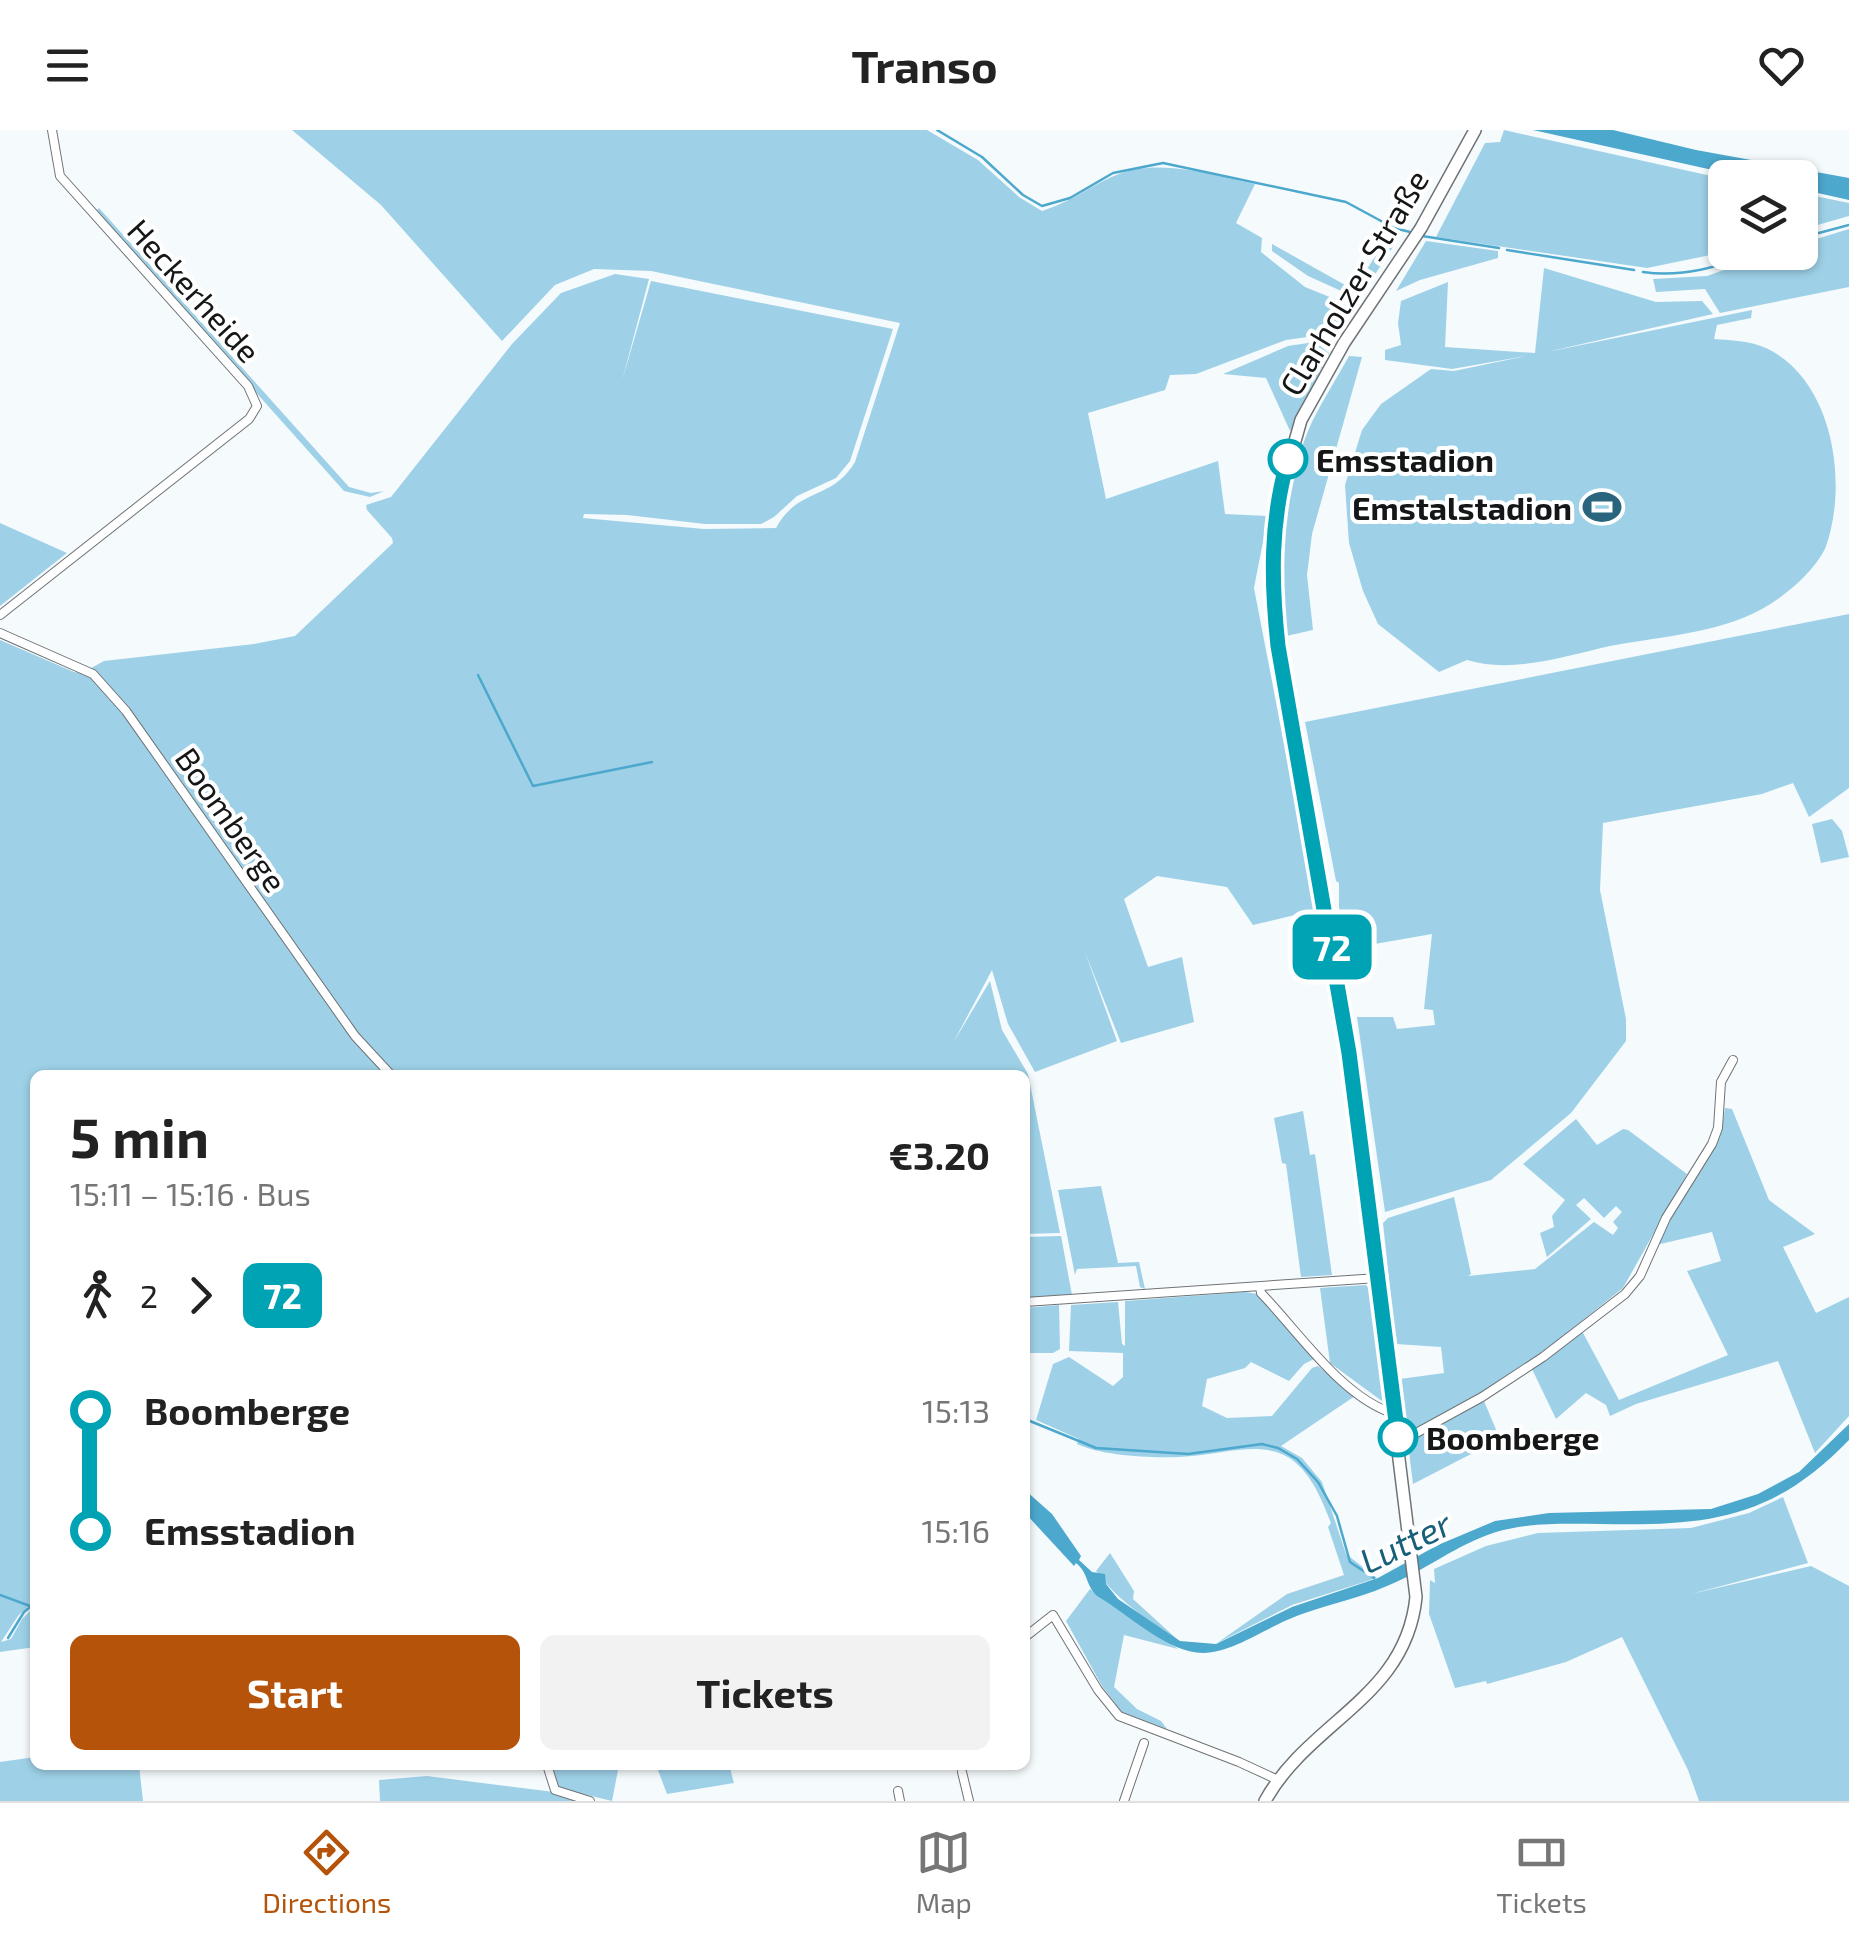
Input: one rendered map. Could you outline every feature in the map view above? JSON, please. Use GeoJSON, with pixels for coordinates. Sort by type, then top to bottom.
{"type":"FeatureCollection","features":[{"type":"Feature","properties":{"kind":"street","name":"Heckerheide"},"geometry":{"type":"LineString","coordinates":[[0,614],[249,419],[258,406],[248,386],[60,176],[52,130]]}},
{"type":"Feature","properties":{"kind":"street","name":"Clarholzer Straße"},"geometry":{"type":"LineString","coordinates":[[1265,1801],[1278,1780],[1310,1746],[1360,1702],[1393,1666],[1410,1632],[1415,1579],[1334,958],[1278,646],[1272,555],[1278,501],[1302,420],[1344,343],[1422,228],[1475,130]]}},
{"type":"Feature","properties":{"kind":"street","name":"Boomberge"},"geometry":{"type":"LineString","coordinates":[[0,633],[100,680],[126,711],[356,1036],[387,1070]]}},
{"type":"Feature","properties":{"kind":"street"},"geometry":{"type":"LineString","coordinates":[[1398,1443],[1482,1397],[1543,1357],[1625,1294],[1640,1276],[1666,1218],[1712,1144],[1718,1128],[1721,1082],[1732,1060]]}},
{"type":"Feature","properties":{"kind":"street"},"geometry":{"type":"LineString","coordinates":[[1030,1302],[1378,1278]]}},
{"type":"Feature","properties":{"kind":"street"},"geometry":{"type":"LineString","coordinates":[[1260,1287],[1318,1359],[1380,1410],[1395,1414]]}},
{"type":"Feature","properties":{"kind":"street"},"geometry":{"type":"LineString","coordinates":[[1030,1633],[1053,1614],[1098,1690],[1119,1716],[1278,1780]]}},
{"type":"Feature","properties":{"kind":"street"},"geometry":{"type":"LineString","coordinates":[[1124,1801],[1144,1743]]}},
{"type":"Feature","properties":{"kind":"street"},"geometry":{"type":"LineString","coordinates":[[549,1770],[555,1790],[590,1801]]}},
{"type":"Feature","properties":{"kind":"street"},"geometry":{"type":"LineString","coordinates":[[962,1772],[969,1801]]}},
{"type":"Feature","properties":{"kind":"shaded area"},"geometry":{"type":"Polygon","coordinates":[[[292,130],[927,130],[978,160],[1019,197],[1042,211],[1114,176],[1149,168],[1184,170],[1255,184],[1236,223],[1262,238],[1261,252],[1305,287],[1352,310],[1337,333],[1286,340],[1196,374],[1170,375],[1165,390],[1088,413],[1106,499],[1218,461],[1225,514],[1268,516],[1254,588],[1316,910],[1253,925],[1227,887],[1157,876],[1124,899],[1148,967],[1182,957],[1194,1022],[1121,1043],[1085,952],[1117,1041],[1035,1072],[1008,1024],[992,970],[953,1043],[990,981],[1002,1030],[1026,1070],[30,1070],[30,1605],[1,1642],[11,1639],[30,1611],[30,1648],[0,1652],[0,640],[82,673],[104,661],[295,636],[393,543],[366,505],[391,497],[512,344],[561,293],[615,274],[649,279],[622,381],[651,281],[893,329],[850,461],[836,478],[797,496],[774,517],[761,524],[705,524],[627,515],[584,514],[583,518],[704,529],[776,528],[794,506],[836,483],[855,462],[900,323],[651,271],[594,269],[555,285],[502,341],[381,205],[292,130]]]}},
{"type":"Feature","properties":{"kind":"shaded area"},"geometry":{"type":"Polygon","coordinates":[[[1504,130],[1708,175],[1708,255],[1647,268],[1436,237],[1485,143],[1500,142],[1504,130]]]}},
{"type":"Feature","properties":{"kind":"shaded area"},"geometry":{"type":"Polygon","coordinates":[[[1533,130],[1613,130],[1751,160],[1708,160],[1708,169],[1533,130]]]}},
{"type":"Feature","properties":{"kind":"shaded area"},"geometry":{"type":"Polygon","coordinates":[[[1818,172],[1849,178],[1849,200],[1818,193],[1818,172]]]}},
{"type":"Feature","properties":{"kind":"shaded area"},"geometry":{"type":"Polygon","coordinates":[[[1818,197],[1849,203],[1849,216],[1818,225],[1818,197]]]}},
{"type":"Feature","properties":{"kind":"shaded area"},"geometry":{"type":"Polygon","coordinates":[[[99,208],[349,487],[371,493],[384,491],[370,497],[344,491],[95,212],[99,208]]]}},
{"type":"Feature","properties":{"kind":"shaded area"},"geometry":{"type":"Polygon","coordinates":[[[1849,229],[1849,287],[1720,313],[1705,289],[1656,292],[1653,279],[1707,276],[1724,270],[1818,270],[1818,238],[1849,229]]]}},
{"type":"Feature","properties":{"kind":"shaded area"},"geometry":{"type":"Polygon","coordinates":[[[1391,231],[1400,236],[1359,299],[1308,276],[1272,251],[1272,244],[1354,290],[1391,231]]]}},
{"type":"Feature","properties":{"kind":"shaded area"},"geometry":{"type":"Polygon","coordinates":[[[1426,241],[1498,251],[1498,258],[1420,280],[1396,291],[1426,241]]]}},
{"type":"Feature","properties":{"kind":"shaded area","name":"Emstalstadion"},"geometry":{"type":"Polygon","coordinates":[[[1544,268],[1656,302],[1702,301],[1713,314],[1547,352],[1752,310],[1751,318],[1717,325],[1714,339],[1766,348],[1789,363],[1807,384],[1830,436],[1835,466],[1832,523],[1825,549],[1802,579],[1772,603],[1735,621],[1539,662],[1502,665],[1467,660],[1439,672],[1378,624],[1349,543],[1345,485],[1362,430],[1381,404],[1431,369],[1454,371],[1526,356],[1452,369],[1385,360],[1385,350],[1401,345],[1401,301],[1448,282],[1445,347],[1535,353],[1544,268]]]}},
{"type":"Feature","properties":{"kind":"shaded area"},"geometry":{"type":"Polygon","coordinates":[[[1315,342],[1329,353],[1290,431],[1266,378],[1223,374],[1288,346],[1315,342]]]}},
{"type":"Feature","properties":{"kind":"shaded area"},"geometry":{"type":"Polygon","coordinates":[[[1349,356],[1362,357],[1312,534],[1307,575],[1313,630],[1286,636],[1284,556],[1294,474],[1311,424],[1349,356]]]}},
{"type":"Feature","properties":{"kind":"shaded area"},"geometry":{"type":"Polygon","coordinates":[[[0,523],[67,553],[0,606],[0,523]]]}},
{"type":"Feature","properties":{"kind":"shaded area"},"geometry":{"type":"Polygon","coordinates":[[[1849,614],[1849,788],[1809,817],[1793,783],[1762,794],[1603,823],[1600,890],[1626,1019],[1626,1041],[1571,1113],[1491,1180],[1385,1212],[1357,1017],[1393,1017],[1397,1029],[1435,1025],[1433,1010],[1424,1009],[1432,934],[1346,949],[1339,883],[1305,722],[1849,614]]]}},
{"type":"Feature","properties":{"kind":"shaded area"},"geometry":{"type":"Polygon","coordinates":[[[1832,819],[1842,831],[1849,857],[1821,863],[1812,824],[1832,819]]]}},
{"type":"Feature","properties":{"kind":"shaded area"},"geometry":{"type":"Polygon","coordinates":[[[1030,1084],[1060,1233],[1030,1234],[1030,1084]]]}},
{"type":"Feature","properties":{"kind":"shaded area"},"geometry":{"type":"Polygon","coordinates":[[[1725,1108],[1732,1109],[1769,1200],[1815,1234],[1783,1247],[1816,1313],[1849,1297],[1849,1416],[1815,1453],[1778,1361],[1636,1404],[1610,1416],[1606,1405],[1586,1393],[1556,1419],[1532,1369],[1582,1331],[1619,1400],[1728,1355],[1687,1271],[1721,1261],[1712,1232],[1656,1245],[1722,1128],[1725,1108]]]}},
{"type":"Feature","properties":{"kind":"shaded area"},"geometry":{"type":"Polygon","coordinates":[[[1303,1111],[1310,1155],[1315,1154],[1332,1275],[1301,1277],[1286,1164],[1282,1163],[1274,1118],[1303,1111]]]}},
{"type":"Feature","properties":{"kind":"shaded area"},"geometry":{"type":"Polygon","coordinates":[[[1576,1119],[1597,1145],[1623,1129],[1628,1130],[1687,1174],[1623,1288],[1529,1363],[1481,1394],[1500,1439],[1413,1484],[1400,1379],[1444,1373],[1441,1347],[1396,1344],[1383,1223],[1454,1197],[1471,1274],[1468,1276],[1535,1269],[1594,1222],[1613,1235],[1618,1228],[1613,1222],[1622,1212],[1616,1206],[1604,1218],[1584,1198],[1576,1205],[1591,1219],[1547,1257],[1540,1233],[1554,1227],[1552,1216],[1565,1200],[1523,1164],[1576,1119]]]}},
{"type":"Feature","properties":{"kind":"shaded area"},"geometry":{"type":"Polygon","coordinates":[[[1101,1186],[1118,1263],[1139,1262],[1145,1289],[1140,1287],[1136,1266],[1077,1269],[1075,1275],[1058,1190],[1101,1186]]]}},
{"type":"Feature","properties":{"kind":"shaded area"},"geometry":{"type":"Polygon","coordinates":[[[1061,1236],[1072,1295],[1030,1298],[1030,1237],[1061,1236]]]}},
{"type":"Feature","properties":{"kind":"shaded area"},"geometry":{"type":"Polygon","coordinates":[[[1366,1285],[1371,1292],[1386,1404],[1330,1363],[1320,1288],[1366,1285]]]}},
{"type":"Feature","properties":{"kind":"shaded area"},"geometry":{"type":"Polygon","coordinates":[[[1258,1294],[1314,1359],[1289,1381],[1251,1362],[1245,1368],[1207,1379],[1202,1406],[1227,1418],[1272,1416],[1312,1368],[1318,1366],[1355,1396],[1281,1446],[1302,1458],[1322,1482],[1346,1554],[1377,1578],[1292,1605],[1217,1643],[1287,1594],[1344,1575],[1328,1527],[1331,1523],[1308,1476],[1285,1455],[1259,1449],[1165,1457],[1102,1452],[1077,1444],[1079,1439],[1036,1420],[1053,1364],[1069,1357],[1113,1386],[1123,1377],[1123,1353],[1069,1351],[1071,1305],[1118,1302],[1125,1346],[1125,1301],[1258,1294]]]}},
{"type":"Feature","properties":{"kind":"shaded area"},"geometry":{"type":"Polygon","coordinates":[[[1059,1305],[1060,1349],[1053,1353],[1030,1353],[1030,1308],[1059,1305]]]}},
{"type":"Feature","properties":{"kind":"shaded area"},"geometry":{"type":"Polygon","coordinates":[[[1849,1424],[1849,1440],[1821,1467],[1793,1487],[1735,1513],[1673,1523],[1548,1524],[1496,1532],[1387,1586],[1299,1615],[1235,1645],[1203,1653],[1176,1647],[1097,1596],[1080,1567],[1076,1563],[1074,1566],[1030,1518],[1030,1494],[1052,1514],[1081,1556],[1079,1560],[1092,1572],[1105,1574],[1106,1584],[1118,1599],[1180,1641],[1216,1644],[1292,1607],[1378,1578],[1438,1545],[1495,1521],[1549,1513],[1711,1509],[1758,1494],[1799,1472],[1849,1424]]]}},
{"type":"Feature","properties":{"kind":"shaded area"},"geometry":{"type":"Polygon","coordinates":[[[1783,1497],[1808,1563],[1691,1594],[1811,1566],[1849,1586],[1849,1801],[1699,1801],[1688,1770],[1622,1637],[1566,1662],[1487,1684],[1486,1681],[1455,1688],[1429,1614],[1434,1569],[1486,1546],[1538,1533],[1691,1528],[1749,1513],[1783,1497]]]}},
{"type":"Feature","properties":{"kind":"shaded area"},"geometry":{"type":"Polygon","coordinates":[[[1110,1553],[1134,1591],[1133,1599],[1178,1640],[1124,1601],[1096,1571],[1110,1553]]]}},
{"type":"Feature","properties":{"kind":"shaded area"},"geometry":{"type":"Polygon","coordinates":[[[1090,1589],[1178,1649],[1124,1635],[1114,1687],[1167,1729],[1122,1712],[1102,1686],[1066,1621],[1090,1589]]]}},
{"type":"Feature","properties":{"kind":"shaded area"},"geometry":{"type":"Polygon","coordinates":[[[30,1758],[30,1770],[140,1770],[143,1801],[0,1801],[0,1762],[30,1758]]]}},
{"type":"Feature","properties":{"kind":"shaded area"},"geometry":{"type":"Polygon","coordinates":[[[554,1770],[618,1770],[612,1801],[559,1788],[554,1770]]]}},
{"type":"Feature","properties":{"kind":"shaded area"},"geometry":{"type":"Polygon","coordinates":[[[658,1770],[730,1770],[734,1783],[667,1794],[658,1770]]]}},
{"type":"Feature","properties":{"kind":"shaded area"},"geometry":{"type":"Polygon","coordinates":[[[427,1776],[554,1792],[581,1801],[380,1801],[379,1780],[427,1776]]]}},
{"type":"Feature","properties":{"kind":"waterway"},"geometry":{"type":"LineString","coordinates":[[937,130],[982,157],[1023,195],[1042,206],[1070,198],[1113,173],[1163,163],[1346,202],[1394,228],[1410,232]]}},
{"type":"Feature","properties":{"kind":"waterway"},"geometry":{"type":"LineString","coordinates":[[1818,233],[1849,225]]}},
{"type":"Feature","properties":{"kind":"waterway"},"geometry":{"type":"LineString","coordinates":[[1422,236],[1499,248]]}},
{"type":"Feature","properties":{"kind":"waterway"},"geometry":{"type":"LineString","coordinates":[[1507,250],[1634,270]]}},
{"type":"Feature","properties":{"kind":"waterway"},"geometry":{"type":"LineString","coordinates":[[1643,272],[1708,268]]}},
{"type":"Feature","properties":{"kind":"waterway"},"geometry":{"type":"LineString","coordinates":[[478,675],[533,786],[652,762]]}},
{"type":"Feature","properties":{"kind":"waterway","name":"Lutter"},"geometry":{"type":"LineString","coordinates":[[1030,1421],[1096,1448],[1188,1454],[1262,1444],[1278,1448],[1297,1459],[1318,1482],[1337,1516],[1350,1562],[1374,1578]]}},
{"type":"Feature","properties":{"kind":"waterway"},"geometry":{"type":"LineString","coordinates":[[0,1595],[30,1606]]}},
{"type":"Feature","properties":{"kind":"waterway"},"geometry":{"type":"LineString","coordinates":[[8,1638],[30,1607]]}},
{"type":"Feature","properties":{"kind":"bus line","name":"72"},"geometry":{"type":"LineString","coordinates":[[1288,459],[1272,555],[1278,646],[1349,1053],[1398,1437]]}},
{"type":"Feature","properties":{"kind":"place","name":"Emsstadion"},"geometry":{"type":"Point","coordinates":[1288,459]}},
{"type":"Feature","properties":{"kind":"place","name":"Emstalstadion"},"geometry":{"type":"Point","coordinates":[1602,507]}},
{"type":"Feature","properties":{"kind":"place","name":"Boomberge"},"geometry":{"type":"Point","coordinates":[1398,1437]}}]}
